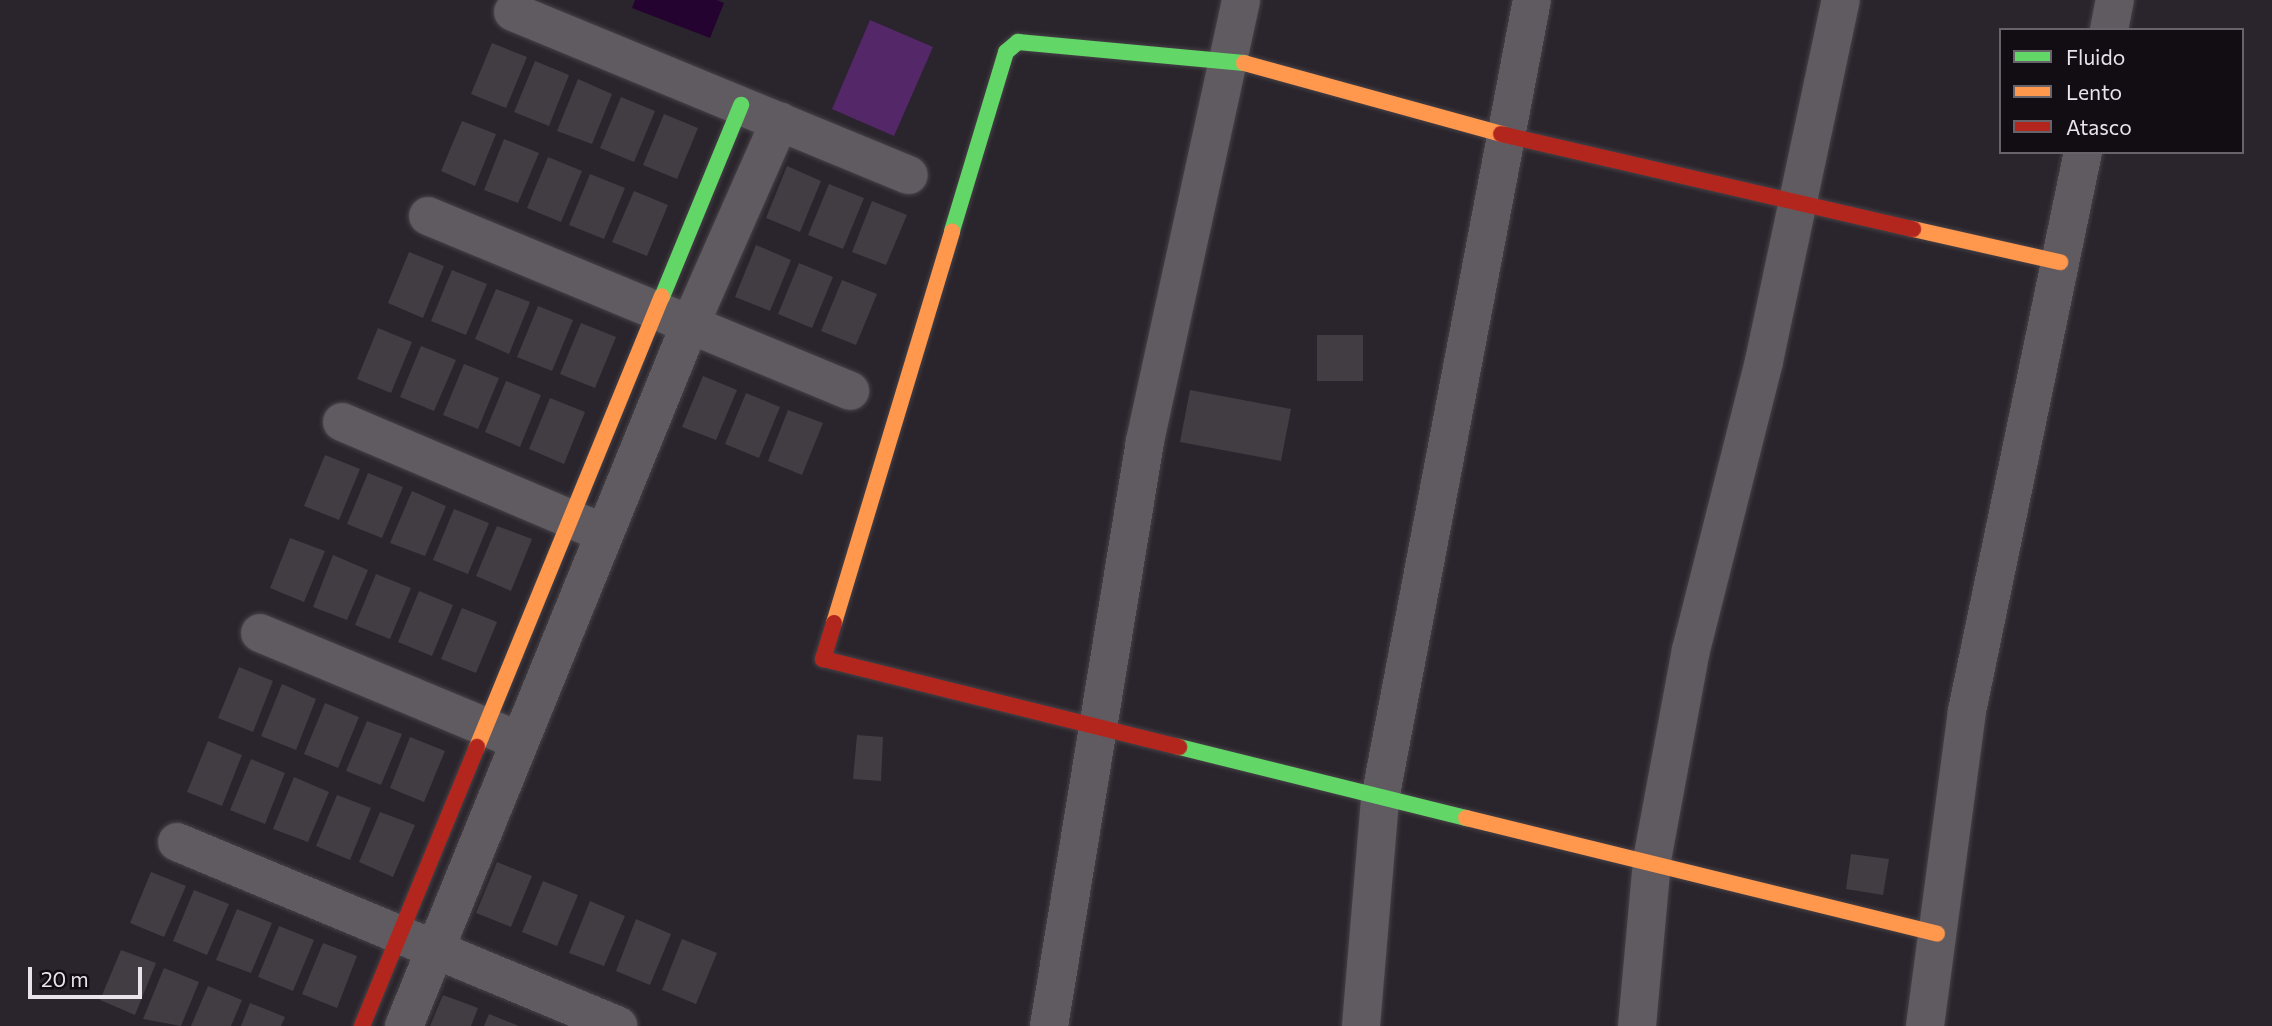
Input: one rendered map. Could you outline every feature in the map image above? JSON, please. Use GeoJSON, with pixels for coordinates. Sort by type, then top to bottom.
{"type":"FeatureCollection","features":[{"type":"Feature","properties":{"kind":"street"},"geometry":{"type":"LineString","coordinates":[[1049,1026],[1095,726],[1145,441],[1241,0]]}},
{"type":"Feature","properties":{"kind":"street"},"geometry":{"type":"LineString","coordinates":[[1361,1026],[1380,799],[1532,0]]}},
{"type":"Feature","properties":{"kind":"street"},"geometry":{"type":"LineString","coordinates":[[1637,1026],[1653,860],[1691,650],[1800,204],[1841,0]]}},
{"type":"Feature","properties":{"kind":"street"},"geometry":{"type":"LineString","coordinates":[[2109,28],[2115,0]]}},
{"type":"Feature","properties":{"kind":"street"},"geometry":{"type":"LineString","coordinates":[[513,12],[909,175]]}},
{"type":"Feature","properties":{"kind":"street"},"geometry":{"type":"LineString","coordinates":[[1937,934],[1653,860],[1380,799],[823,659],[1006,52],[1031,41],[1228,59],[1507,136],[2060,262]]}},
{"type":"Feature","properties":{"kind":"street"},"geometry":{"type":"LineString","coordinates":[[404,1026],[604,533],[741,105]]}},
{"type":"Feature","properties":{"kind":"street"},"geometry":{"type":"LineString","coordinates":[[362,1026],[482,726],[569,519],[672,320],[780,121]]}},
{"type":"Feature","properties":{"kind":"street"},"geometry":{"type":"LineString","coordinates":[[1925,1026],[1967,711],[2083,154]]}},
{"type":"Feature","properties":{"kind":"street"},"geometry":{"type":"LineString","coordinates":[[428,216],[672,320],[850,391]]}},
{"type":"Feature","properties":{"kind":"street"},"geometry":{"type":"LineString","coordinates":[[342,422],[604,533]]}},
{"type":"Feature","properties":{"kind":"street"},"geometry":{"type":"LineString","coordinates":[[260,633],[520,741]]}},
{"type":"Feature","properties":{"kind":"street"},"geometry":{"type":"LineString","coordinates":[[177,842],[618,1026]]}},
{"type":"Feature","properties":{"kind":"shaded area"},"geometry":{"type":"Polygon","coordinates":[[[635,0],[717,0],[724,3],[710,38],[632,8],[635,0]]]}},
{"type":"Feature","properties":{"kind":"shaded area"},"geometry":{"type":"Polygon","coordinates":[[[870,20],[933,47],[894,136],[832,109],[870,20]]]}},
{"type":"Feature","properties":{"kind":"building"},"geometry":{"type":"Polygon","coordinates":[[[492,43],[527,57],[506,108],[471,94],[492,43]]]}},
{"type":"Feature","properties":{"kind":"building"},"geometry":{"type":"Polygon","coordinates":[[[535,61],[569,75],[549,126],[514,112],[535,61]]]}},
{"type":"Feature","properties":{"kind":"building"},"geometry":{"type":"Polygon","coordinates":[[[578,79],[612,94],[592,144],[557,131],[578,79]]]}},
{"type":"Feature","properties":{"kind":"building"},"geometry":{"type":"Polygon","coordinates":[[[621,97],[655,111],[634,162],[600,148],[621,97]]]}},
{"type":"Feature","properties":{"kind":"building"},"geometry":{"type":"Polygon","coordinates":[[[664,114],[698,128],[677,179],[643,165],[664,114]]]}},
{"type":"Feature","properties":{"kind":"building"},"geometry":{"type":"Polygon","coordinates":[[[462,121],[496,134],[475,186],[441,171],[462,121]]]}},
{"type":"Feature","properties":{"kind":"building"},"geometry":{"type":"Polygon","coordinates":[[[504,139],[539,153],[518,203],[484,190],[504,139]]]}},
{"type":"Feature","properties":{"kind":"building"},"geometry":{"type":"Polygon","coordinates":[[[548,157],[582,171],[561,222],[527,208],[548,157]]]}},
{"type":"Feature","properties":{"kind":"building"},"geometry":{"type":"Polygon","coordinates":[[[787,166],[821,181],[800,232],[766,218],[787,166]]]}},
{"type":"Feature","properties":{"kind":"building"},"geometry":{"type":"Polygon","coordinates":[[[590,174],[625,188],[604,239],[569,225],[590,174]]]}},
{"type":"Feature","properties":{"kind":"building"},"geometry":{"type":"Polygon","coordinates":[[[829,184],[864,198],[843,249],[808,235],[829,184]]]}},
{"type":"Feature","properties":{"kind":"building"},"geometry":{"type":"Polygon","coordinates":[[[634,191],[668,205],[647,256],[612,242],[634,191]]]}},
{"type":"Feature","properties":{"kind":"building"},"geometry":{"type":"Polygon","coordinates":[[[872,201],[907,215],[886,265],[852,252],[872,201]]]}},
{"type":"Feature","properties":{"kind":"building"},"geometry":{"type":"Polygon","coordinates":[[[756,245],[791,260],[770,311],[735,297],[756,245]]]}},
{"type":"Feature","properties":{"kind":"building"},"geometry":{"type":"Polygon","coordinates":[[[409,252],[444,266],[423,318],[388,303],[409,252]]]}},
{"type":"Feature","properties":{"kind":"building"},"geometry":{"type":"Polygon","coordinates":[[[799,263],[833,277],[812,328],[778,314],[799,263]]]}},
{"type":"Feature","properties":{"kind":"building"},"geometry":{"type":"Polygon","coordinates":[[[452,270],[487,284],[466,335],[431,321],[452,270]]]}},
{"type":"Feature","properties":{"kind":"building"},"geometry":{"type":"Polygon","coordinates":[[[842,280],[877,294],[856,345],[821,331],[842,280]]]}},
{"type":"Feature","properties":{"kind":"building"},"geometry":{"type":"Polygon","coordinates":[[[496,289],[530,302],[509,354],[475,339],[496,289]]]}},
{"type":"Feature","properties":{"kind":"building"},"geometry":{"type":"Polygon","coordinates":[[[538,306],[573,320],[552,371],[517,357],[538,306]]]}},
{"type":"Feature","properties":{"kind":"building"},"geometry":{"type":"Polygon","coordinates":[[[581,323],[616,337],[595,388],[560,374],[581,323]]]}},
{"type":"Feature","properties":{"kind":"building"},"geometry":{"type":"Polygon","coordinates":[[[378,328],[412,342],[391,393],[357,379],[378,328]]]}},
{"type":"Feature","properties":{"kind":"building"},"geometry":{"type":"Polygon","coordinates":[[[1317,335],[1363,335],[1363,381],[1317,381],[1317,335]]]}},
{"type":"Feature","properties":{"kind":"building"},"geometry":{"type":"Polygon","coordinates":[[[421,346],[456,360],[434,411],[400,397],[421,346]]]}},
{"type":"Feature","properties":{"kind":"building"},"geometry":{"type":"Polygon","coordinates":[[[464,364],[499,378],[478,429],[443,415],[464,364]]]}},
{"type":"Feature","properties":{"kind":"building"},"geometry":{"type":"Polygon","coordinates":[[[703,376],[737,390],[716,440],[682,427],[703,376]]]}},
{"type":"Feature","properties":{"kind":"building"},"geometry":{"type":"Polygon","coordinates":[[[506,381],[541,395],[520,447],[485,432],[506,381]]]}},
{"type":"Feature","properties":{"kind":"building"},"geometry":{"type":"Polygon","coordinates":[[[1190,390],[1291,409],[1281,461],[1180,442],[1190,390]]]}},
{"type":"Feature","properties":{"kind":"building"},"geometry":{"type":"Polygon","coordinates":[[[746,393],[780,407],[759,458],[725,444],[746,393]]]}},
{"type":"Feature","properties":{"kind":"building"},"geometry":{"type":"Polygon","coordinates":[[[550,398],[585,412],[564,464],[529,449],[550,398]]]}},
{"type":"Feature","properties":{"kind":"building"},"geometry":{"type":"Polygon","coordinates":[[[788,410],[823,423],[802,475],[768,461],[788,410]]]}},
{"type":"Feature","properties":{"kind":"building"},"geometry":{"type":"Polygon","coordinates":[[[325,455],[360,469],[339,520],[304,506],[325,455]]]}},
{"type":"Feature","properties":{"kind":"building"},"geometry":{"type":"Polygon","coordinates":[[[368,473],[403,487],[382,538],[347,524],[368,473]]]}},
{"type":"Feature","properties":{"kind":"building"},"geometry":{"type":"Polygon","coordinates":[[[412,491],[446,506],[425,556],[390,543],[412,491]]]}},
{"type":"Feature","properties":{"kind":"building"},"geometry":{"type":"Polygon","coordinates":[[[454,509],[489,523],[468,574],[433,560],[454,509]]]}},
{"type":"Feature","properties":{"kind":"building"},"geometry":{"type":"Polygon","coordinates":[[[497,526],[532,539],[511,591],[476,576],[497,526]]]}},
{"type":"Feature","properties":{"kind":"building"},"geometry":{"type":"Polygon","coordinates":[[[290,538],[325,551],[304,602],[270,588],[290,538]]]}},
{"type":"Feature","properties":{"kind":"building"},"geometry":{"type":"Polygon","coordinates":[[[333,555],[368,570],[347,620],[313,607],[333,555]]]}},
{"type":"Feature","properties":{"kind":"building"},"geometry":{"type":"Polygon","coordinates":[[[376,574],[411,588],[390,639],[355,625],[376,574]]]}},
{"type":"Feature","properties":{"kind":"building"},"geometry":{"type":"Polygon","coordinates":[[[419,591],[453,605],[432,656],[398,642],[419,591]]]}},
{"type":"Feature","properties":{"kind":"building"},"geometry":{"type":"Polygon","coordinates":[[[462,608],[497,622],[476,673],[441,659],[462,608]]]}},
{"type":"Feature","properties":{"kind":"building"},"geometry":{"type":"Polygon","coordinates":[[[239,667],[273,681],[253,732],[218,718],[239,667]]]}},
{"type":"Feature","properties":{"kind":"building"},"geometry":{"type":"Polygon","coordinates":[[[282,684],[316,699],[296,750],[261,736],[282,684]]]}},
{"type":"Feature","properties":{"kind":"building"},"geometry":{"type":"Polygon","coordinates":[[[325,703],[359,717],[338,768],[304,754],[325,703]]]}},
{"type":"Feature","properties":{"kind":"building"},"geometry":{"type":"Polygon","coordinates":[[[367,721],[402,734],[381,785],[346,771],[367,721]]]}},
{"type":"Feature","properties":{"kind":"building"},"geometry":{"type":"Polygon","coordinates":[[[857,735],[883,737],[881,781],[853,779],[857,735]]]}},
{"type":"Feature","properties":{"kind":"building"},"geometry":{"type":"Polygon","coordinates":[[[410,737],[445,751],[424,802],[390,788],[410,737]]]}},
{"type":"Feature","properties":{"kind":"building"},"geometry":{"type":"Polygon","coordinates":[[[208,741],[242,755],[222,806],[187,792],[208,741]]]}},
{"type":"Feature","properties":{"kind":"building"},"geometry":{"type":"Polygon","coordinates":[[[251,759],[285,773],[265,824],[230,810],[251,759]]]}},
{"type":"Feature","properties":{"kind":"building"},"geometry":{"type":"Polygon","coordinates":[[[294,777],[329,792],[308,842],[273,829],[294,777]]]}},
{"type":"Feature","properties":{"kind":"building"},"geometry":{"type":"Polygon","coordinates":[[[337,795],[371,808],[350,860],[316,846],[337,795]]]}},
{"type":"Feature","properties":{"kind":"building"},"geometry":{"type":"Polygon","coordinates":[[[380,812],[415,825],[393,877],[359,862],[380,812]]]}},
{"type":"Feature","properties":{"kind":"building"},"geometry":{"type":"Polygon","coordinates":[[[1851,854],[1889,859],[1883,895],[1846,889],[1851,854]]]}},
{"type":"Feature","properties":{"kind":"building"},"geometry":{"type":"Polygon","coordinates":[[[497,862],[532,876],[511,927],[476,913],[497,862]]]}},
{"type":"Feature","properties":{"kind":"building"},"geometry":{"type":"Polygon","coordinates":[[[151,872],[186,886],[164,937],[130,923],[151,872]]]}},
{"type":"Feature","properties":{"kind":"building"},"geometry":{"type":"Polygon","coordinates":[[[543,881],[578,895],[557,946],[522,932],[543,881]]]}},
{"type":"Feature","properties":{"kind":"building"},"geometry":{"type":"Polygon","coordinates":[[[194,890],[229,904],[207,955],[173,941],[194,890]]]}},
{"type":"Feature","properties":{"kind":"building"},"geometry":{"type":"Polygon","coordinates":[[[590,901],[625,916],[604,966],[569,953],[590,901]]]}},
{"type":"Feature","properties":{"kind":"building"},"geometry":{"type":"Polygon","coordinates":[[[237,909],[272,923],[251,973],[216,960],[237,909]]]}},
{"type":"Feature","properties":{"kind":"building"},"geometry":{"type":"Polygon","coordinates":[[[636,919],[671,934],[650,985],[616,971],[636,919]]]}},
{"type":"Feature","properties":{"kind":"building"},"geometry":{"type":"Polygon","coordinates":[[[279,926],[314,940],[293,991],[258,977],[279,926]]]}},
{"type":"Feature","properties":{"kind":"building"},"geometry":{"type":"Polygon","coordinates":[[[682,939],[717,953],[696,1004],[662,990],[682,939]]]}},
{"type":"Feature","properties":{"kind":"building"},"geometry":{"type":"Polygon","coordinates":[[[323,943],[357,956],[337,1008],[302,994],[323,943]]]}},
{"type":"Feature","properties":{"kind":"building"},"geometry":{"type":"Polygon","coordinates":[[[121,950],[156,963],[135,1015],[100,1000],[121,950]]]}},
{"type":"Feature","properties":{"kind":"building"},"geometry":{"type":"Polygon","coordinates":[[[164,968],[199,982],[181,1026],[143,1019],[164,968]]]}},
{"type":"Feature","properties":{"kind":"building"},"geometry":{"type":"Polygon","coordinates":[[[208,986],[242,1000],[231,1026],[191,1026],[208,986]]]}},
{"type":"Feature","properties":{"kind":"building"},"geometry":{"type":"Polygon","coordinates":[[[443,995],[478,1008],[471,1026],[430,1026],[443,995]]]}},
{"type":"Feature","properties":{"kind":"building"},"geometry":{"type":"Polygon","coordinates":[[[250,1003],[285,1017],[281,1026],[241,1026],[250,1003]]]}},
{"type":"Feature","properties":{"kind":"building"},"geometry":{"type":"Polygon","coordinates":[[[489,1014],[519,1026],[484,1026],[489,1014]]]}},
{"type":"Feature","properties":{"kind":"traffic: fast"},"geometry":{"type":"LineString","coordinates":[[952,231],[1006,52],[1018,42],[1244,63]]}},
{"type":"Feature","properties":{"kind":"traffic: fast"},"geometry":{"type":"LineString","coordinates":[[662,297],[741,105]]}},
{"type":"Feature","properties":{"kind":"traffic: fast"},"geometry":{"type":"LineString","coordinates":[[1179,747],[1466,818]]}},
{"type":"Feature","properties":{"kind":"traffic: slow"},"geometry":{"type":"LineString","coordinates":[[1244,63],[1501,134]]}},
{"type":"Feature","properties":{"kind":"traffic: slow"},"geometry":{"type":"LineString","coordinates":[[1913,229],[2060,262]]}},
{"type":"Feature","properties":{"kind":"traffic: slow"},"geometry":{"type":"LineString","coordinates":[[834,623],[952,231]]}},
{"type":"Feature","properties":{"kind":"traffic: slow"},"geometry":{"type":"LineString","coordinates":[[477,747],[662,297]]}},
{"type":"Feature","properties":{"kind":"traffic: slow"},"geometry":{"type":"LineString","coordinates":[[1466,818],[1937,934]]}},
{"type":"Feature","properties":{"kind":"traffic: jam"},"geometry":{"type":"LineString","coordinates":[[1501,134],[1913,229]]}},
{"type":"Feature","properties":{"kind":"traffic: jam"},"geometry":{"type":"LineString","coordinates":[[834,623],[823,659],[1179,747]]}},
{"type":"Feature","properties":{"kind":"traffic: jam"},"geometry":{"type":"LineString","coordinates":[[362,1026],[477,747]]}}]}
